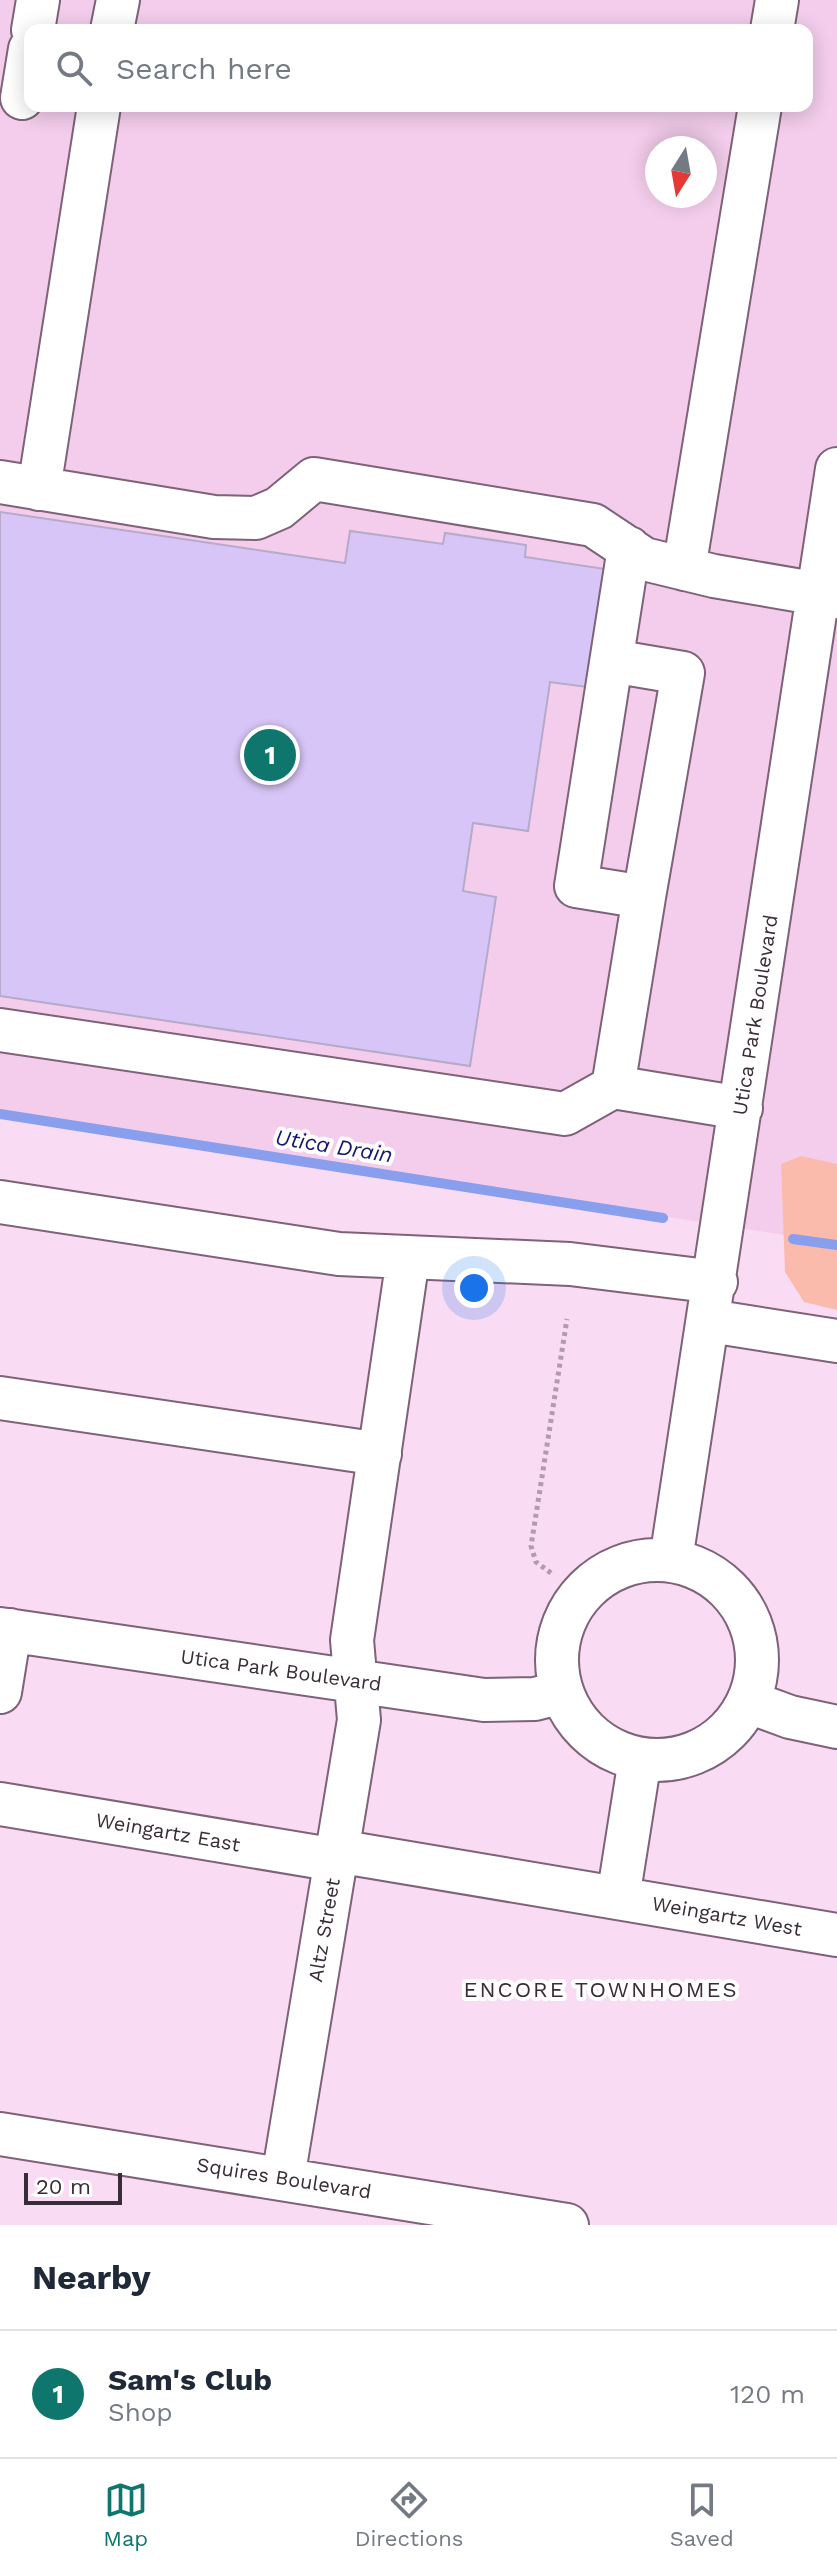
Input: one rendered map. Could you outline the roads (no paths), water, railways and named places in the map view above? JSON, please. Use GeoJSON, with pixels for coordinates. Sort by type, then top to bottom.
{"type":"FeatureCollection","features":[{"type":"Feature","properties":{"kind":"street"},"geometry":{"type":"LineString","coordinates":[[34,24],[38,0]]}},
{"type":"Feature","properties":{"kind":"street"},"geometry":{"type":"LineString","coordinates":[[113,24],[118,0]]}},
{"type":"Feature","properties":{"kind":"street"},"geometry":{"type":"LineString","coordinates":[[773,24],[777,0]]}},
{"type":"Feature","properties":{"kind":"street"},"geometry":{"type":"LineString","coordinates":[[17,97],[24,71]]}},
{"type":"Feature","properties":{"kind":"street"},"geometry":{"type":"LineString","coordinates":[[90,112],[19,486],[214,517],[256,518],[279,508],[314,479],[593,525],[644,559],[828,595]]}},
{"type":"Feature","properties":{"kind":"street"},"geometry":{"type":"LineString","coordinates":[[684,569],[759,112]]}},
{"type":"Feature","properties":{"kind":"street","name":"Utica Park Boulevard"},"geometry":{"type":"LineString","coordinates":[[671,1560],[741,1108],[828,595],[837,469]]}},
{"type":"Feature","properties":{"kind":"street"},"geometry":{"type":"LineString","coordinates":[[629,548],[576,886],[644,897]]}},
{"type":"Feature","properties":{"kind":"street"},"geometry":{"type":"LineString","coordinates":[[612,661],[683,673],[613,1087]]}},
{"type":"Feature","properties":{"kind":"street"},"geometry":{"type":"LineString","coordinates":[[0,1030],[565,1114],[613,1087],[741,1108]]}},
{"type":"Feature","properties":{"kind":"street"},"geometry":{"type":"LineString","coordinates":[[0,1202],[339,1254],[570,1264],[713,1302],[837,1341]]}},
{"type":"Feature","properties":{"kind":"street","name":"Altz Street"},"geometry":{"type":"LineString","coordinates":[[283,2178],[359,1720],[352,1640],[408,1258]]}},
{"type":"Feature","properties":{"kind":"street"},"geometry":{"type":"LineString","coordinates":[[0,1398],[380,1454]]}},
{"type":"Feature","properties":{"kind":"street"},"geometry":{"type":"LineString","coordinates":[[671,1560],[710,1575],[740,1603],[757,1641],[756,1683],[749,1702],[722,1737],[704,1750],[684,1758],[640,1759],[619,1753],[583,1729],[562,1692],[557,1652],[568,1613],[580,1596],[603,1576],[631,1563],[671,1560]]}},
{"type":"Feature","properties":{"kind":"street"},"geometry":{"type":"LineString","coordinates":[[0,1692],[5,1629]]}},
{"type":"Feature","properties":{"kind":"street","name":"Utica Park Boulevard"},"geometry":{"type":"LineString","coordinates":[[5,1629],[484,1700],[525,1700],[562,1692]]}},
{"type":"Feature","properties":{"kind":"street"},"geometry":{"type":"LineString","coordinates":[[749,1702],[790,1717],[837,1727]]}},
{"type":"Feature","properties":{"kind":"street"},"geometry":{"type":"LineString","coordinates":[[618,1898],[640,1759]]}},
{"type":"Feature","properties":{"kind":"street","name":"Weingartz East"},"geometry":{"type":"LineString","coordinates":[[0,1804],[618,1898]]}},
{"type":"Feature","properties":{"kind":"street","name":"Weingartz West"},"geometry":{"type":"LineString","coordinates":[[618,1898],[837,1935]]}},
{"type":"Feature","properties":{"kind":"street","name":"Squires Boulevard"},"geometry":{"type":"LineString","coordinates":[[0,2134],[567,2225]]}},
{"type":"Feature","properties":{"kind":"waterway","name":"Utica Drain"},"geometry":{"type":"LineString","coordinates":[[0,1114],[663,1218]]}},
{"type":"Feature","properties":{"kind":"waterway","name":"Utica Drain"},"geometry":{"type":"LineString","coordinates":[[793,1239],[837,1245]]}},
{"type":"Feature","properties":{"kind":"place","name":"Sam's Club"},"geometry":{"type":"Point","coordinates":[270,755]}},
{"type":"Feature","properties":{"kind":"district","name":"ENCORE TOWNHOMES"},"geometry":{"type":"Point","coordinates":[601,1989]}}]}
